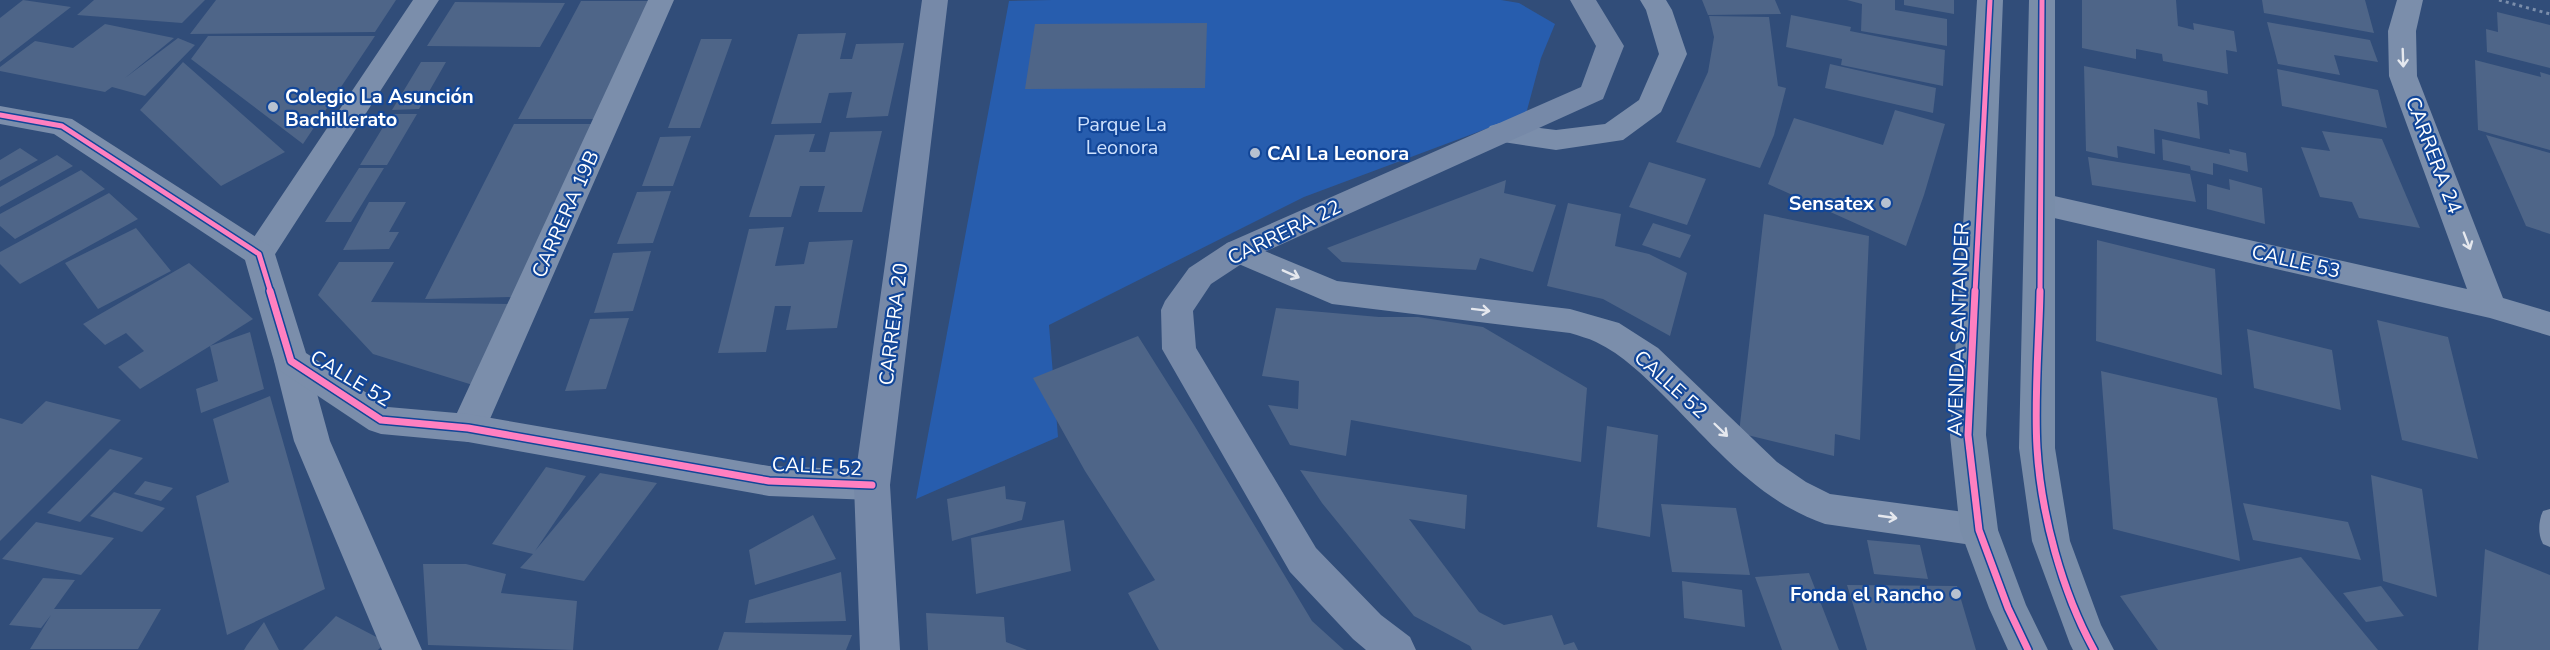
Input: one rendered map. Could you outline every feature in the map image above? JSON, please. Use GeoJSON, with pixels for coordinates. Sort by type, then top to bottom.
{"type":"FeatureCollection","features":[{"type":"Feature","properties":{"kind":"main road","name":"CARRERA 20"},"geometry":{"type":"LineString","coordinates":[[880,650],[872,485],[935,0]]}},
{"type":"Feature","properties":{"kind":"main road","name":"CARRERA 22"},"geometry":{"type":"LineString","coordinates":[[1396,650],[1367,627],[1303,560],[1179,349],[1177,310],[1200,276],[1238,251],[1593,93],[1610,46],[1582,0]]}},
{"type":"Feature","properties":{"kind":"main road","name":"AVENIDA SANTANDER"},"geometry":{"type":"LineString","coordinates":[[1990,0],[1968,435],[1979,530],[2008,608],[2028,650]]}},
{"type":"Feature","properties":{"kind":"main road"},"geometry":{"type":"LineString","coordinates":[[2042,0],[2037,448],[2051,541],[2084,632],[2094,650]]}},
{"type":"Feature","properties":{"kind":"street"},"geometry":{"type":"LineString","coordinates":[[0,115],[62,126],[259,254],[426,0]]}},
{"type":"Feature","properties":{"kind":"street","name":"CARRERA 19B"},"geometry":{"type":"LineString","coordinates":[[468,428],[661,0]]}},
{"type":"Feature","properties":{"kind":"street"},"geometry":{"type":"LineString","coordinates":[[1500,133],[1556,140],[1613,133],[1651,105],[1673,54],[1659,10],[1653,0]]}},
{"type":"Feature","properties":{"kind":"street","name":"CARRERA 24"},"geometry":{"type":"LineString","coordinates":[[2410,0],[2402,31],[2403,76],[2490,306]]}},
{"type":"Feature","properties":{"kind":"street","name":"CALLE 53"},"geometry":{"type":"LineString","coordinates":[[2041,204],[2490,306],[2550,324]]}},
{"type":"Feature","properties":{"kind":"street","name":"CALLE 52"},"geometry":{"type":"LineString","coordinates":[[1238,251],[1332,292],[1570,321],[1607,332],[1646,357],[1764,472],[1793,493],[1825,508],[1979,530]]}},
{"type":"Feature","properties":{"kind":"street","name":"CALLE 52"},"geometry":{"type":"LineString","coordinates":[[259,254],[291,361],[381,420],[468,428],[769,481],[872,485]]}},
{"type":"Feature","properties":{"kind":"street"},"geometry":{"type":"LineString","coordinates":[[291,361],[312,441],[402,650]]}},
{"type":"Feature","properties":{"kind":"lane"},"geometry":{"type":"LineString","coordinates":[[2550,517],[2550,538]]}},
{"type":"Feature","properties":{"kind":"path"},"geometry":{"type":"LineString","coordinates":[[2499,0],[2550,14]]}},
{"type":"Feature","properties":{"kind":"green space","name":"Parque La Leonora"},"geometry":{"type":"Polygon","coordinates":[[[1501,0],[1519,3],[1555,24],[1541,58],[1526,114],[1304,197],[1049,325],[1058,437],[916,499],[1009,1],[1501,0]]]}},
{"type":"Feature","properties":{"kind":"building"},"geometry":{"type":"Polygon","coordinates":[[[23,0],[71,7],[0,62],[0,18],[23,0]]]}},
{"type":"Feature","properties":{"kind":"building"},"geometry":{"type":"Polygon","coordinates":[[[94,0],[205,0],[182,23],[77,15],[94,0]]]}},
{"type":"Feature","properties":{"kind":"building"},"geometry":{"type":"Polygon","coordinates":[[[216,0],[396,0],[375,32],[190,34],[216,0]]]}},
{"type":"Feature","properties":{"kind":"building"},"geometry":{"type":"Polygon","coordinates":[[[1702,0],[1775,0],[1781,14],[1708,15],[1702,0]]]}},
{"type":"Feature","properties":{"kind":"building"},"geometry":{"type":"Polygon","coordinates":[[[1847,0],[1895,0],[1895,10],[1947,19],[1947,46],[1861,31],[1862,4],[1847,0]]]}},
{"type":"Feature","properties":{"kind":"building"},"geometry":{"type":"Polygon","coordinates":[[[1904,0],[1954,0],[1954,14],[1904,5],[1904,0]]]}},
{"type":"Feature","properties":{"kind":"building"},"geometry":{"type":"Polygon","coordinates":[[[2082,0],[2176,0],[2178,26],[2194,30],[2193,23],[2234,31],[2237,52],[2226,50],[2228,74],[2163,61],[2162,54],[2136,49],[2136,59],[2082,48],[2082,0]]]}},
{"type":"Feature","properties":{"kind":"building"},"geometry":{"type":"Polygon","coordinates":[[[2262,0],[2365,0],[2374,33],[2264,13],[2262,0]]]}},
{"type":"Feature","properties":{"kind":"building"},"geometry":{"type":"Polygon","coordinates":[[[581,1],[651,1],[594,119],[518,119],[581,1]]]}},
{"type":"Feature","properties":{"kind":"building"},"geometry":{"type":"Polygon","coordinates":[[[455,2],[565,3],[540,47],[427,46],[455,2]]]}},
{"type":"Feature","properties":{"kind":"building"},"geometry":{"type":"Polygon","coordinates":[[[2497,12],[2550,25],[2550,68],[2487,52],[2486,29],[2498,32],[2497,12]]]}},
{"type":"Feature","properties":{"kind":"building"},"geometry":{"type":"Polygon","coordinates":[[[1791,15],[1851,27],[1850,31],[1945,50],[1943,86],[1841,65],[1842,59],[1786,47],[1791,15]]]}},
{"type":"Feature","properties":{"kind":"building"},"geometry":{"type":"Polygon","coordinates":[[[1709,16],[1769,17],[1778,86],[1786,88],[1774,135],[1760,168],[1676,142],[1708,72],[1714,37],[1709,16]]]}},
{"type":"Feature","properties":{"kind":"building"},"geometry":{"type":"Polygon","coordinates":[[[2267,22],[2370,40],[2378,62],[2334,55],[2340,75],[2278,64],[2267,22]]]}},
{"type":"Feature","properties":{"kind":"building"},"geometry":{"type":"Polygon","coordinates":[[[1207,23],[1205,88],[1025,89],[1035,24],[1207,23]]]}},
{"type":"Feature","properties":{"kind":"building"},"geometry":{"type":"Polygon","coordinates":[[[105,24],[174,38],[125,78],[178,38],[195,45],[145,96],[112,87],[105,92],[0,71],[0,67],[35,41],[73,48],[105,24]]]}},
{"type":"Feature","properties":{"kind":"building"},"geometry":{"type":"Polygon","coordinates":[[[846,33],[840,59],[852,59],[856,44],[904,43],[888,116],[846,118],[852,92],[829,93],[821,123],[771,124],[798,34],[846,33]]]}},
{"type":"Feature","properties":{"kind":"building"},"geometry":{"type":"Polygon","coordinates":[[[208,36],[375,36],[303,144],[191,59],[208,36]]]}},
{"type":"Feature","properties":{"kind":"building"},"geometry":{"type":"Polygon","coordinates":[[[701,39],[732,39],[700,128],[668,128],[701,39]]]}},
{"type":"Feature","properties":{"kind":"building"},"geometry":{"type":"Polygon","coordinates":[[[2475,60],[2541,77],[2540,72],[2550,75],[2550,150],[2478,130],[2475,60]]]}},
{"type":"Feature","properties":{"kind":"building"},"geometry":{"type":"Polygon","coordinates":[[[183,62],[285,152],[221,186],[140,110],[183,62]]]}},
{"type":"Feature","properties":{"kind":"building"},"geometry":{"type":"Polygon","coordinates":[[[421,62],[446,62],[419,109],[392,110],[421,62]]]}},
{"type":"Feature","properties":{"kind":"building"},"geometry":{"type":"Polygon","coordinates":[[[1830,64],[1936,88],[1933,113],[1825,88],[1830,64]]]}},
{"type":"Feature","properties":{"kind":"building"},"geometry":{"type":"Polygon","coordinates":[[[2084,66],[2207,91],[2208,105],[2197,102],[2200,139],[2154,129],[2155,154],[2117,146],[2118,158],[2086,151],[2084,66]]]}},
{"type":"Feature","properties":{"kind":"building"},"geometry":{"type":"Polygon","coordinates":[[[2277,69],[2378,90],[2387,128],[2282,106],[2277,69]]]}},
{"type":"Feature","properties":{"kind":"building"},"geometry":{"type":"Polygon","coordinates":[[[1895,110],[1945,124],[1906,246],[1768,184],[1794,118],[1883,145],[1895,110]]]}},
{"type":"Feature","properties":{"kind":"building"},"geometry":{"type":"Polygon","coordinates":[[[391,114],[417,114],[387,165],[360,165],[391,114]]]}},
{"type":"Feature","properties":{"kind":"building"},"geometry":{"type":"Polygon","coordinates":[[[514,124],[593,124],[514,297],[425,299],[514,124]]]}},
{"type":"Feature","properties":{"kind":"building"},"geometry":{"type":"Polygon","coordinates":[[[882,131],[862,212],[818,212],[825,186],[800,186],[791,217],[749,217],[775,135],[815,134],[809,152],[825,152],[830,132],[882,131]]]}},
{"type":"Feature","properties":{"kind":"building"},"geometry":{"type":"Polygon","coordinates":[[[2322,131],[2382,139],[2420,228],[2359,218],[2352,202],[2320,197],[2301,147],[2330,151],[2322,131]]]}},
{"type":"Feature","properties":{"kind":"building"},"geometry":{"type":"Polygon","coordinates":[[[2486,135],[2550,153],[2550,234],[2526,226],[2486,135]]]}},
{"type":"Feature","properties":{"kind":"building"},"geometry":{"type":"Polygon","coordinates":[[[691,136],[673,186],[642,186],[660,137],[691,136]]]}},
{"type":"Feature","properties":{"kind":"building"},"geometry":{"type":"Polygon","coordinates":[[[2162,139],[2230,154],[2229,149],[2246,153],[2248,172],[2213,163],[2213,175],[2191,170],[2190,166],[2163,160],[2162,139]]]}},
{"type":"Feature","properties":{"kind":"building"},"geometry":{"type":"Polygon","coordinates":[[[20,148],[38,160],[0,181],[0,160],[20,148]]]}},
{"type":"Feature","properties":{"kind":"building"},"geometry":{"type":"Polygon","coordinates":[[[57,155],[73,166],[0,207],[0,187],[57,155]]]}},
{"type":"Feature","properties":{"kind":"building"},"geometry":{"type":"Polygon","coordinates":[[[2088,157],[2190,174],[2196,202],[2092,185],[2088,157]]]}},
{"type":"Feature","properties":{"kind":"building"},"geometry":{"type":"Polygon","coordinates":[[[1649,162],[1706,179],[1687,225],[1629,207],[1649,162]]]}},
{"type":"Feature","properties":{"kind":"building"},"geometry":{"type":"Polygon","coordinates":[[[359,168],[384,168],[351,222],[325,222],[359,168]]]}},
{"type":"Feature","properties":{"kind":"building"},"geometry":{"type":"Polygon","coordinates":[[[81,170],[105,189],[15,239],[0,226],[0,214],[81,170]]]}},
{"type":"Feature","properties":{"kind":"building"},"geometry":{"type":"Polygon","coordinates":[[[2229,179],[2262,188],[2265,224],[2207,209],[2207,184],[2230,190],[2229,179]]]}},
{"type":"Feature","properties":{"kind":"building"},"geometry":{"type":"Polygon","coordinates":[[[1506,180],[1504,193],[1556,205],[1533,272],[1480,258],[1476,270],[1342,262],[1327,248],[1506,180]]]}},
{"type":"Feature","properties":{"kind":"building"},"geometry":{"type":"Polygon","coordinates":[[[671,191],[653,243],[617,244],[637,192],[671,191]]]}},
{"type":"Feature","properties":{"kind":"building"},"geometry":{"type":"Polygon","coordinates":[[[109,193],[138,219],[20,284],[0,264],[0,252],[109,193]]]}},
{"type":"Feature","properties":{"kind":"building"},"geometry":{"type":"Polygon","coordinates":[[[369,202],[406,202],[389,232],[399,232],[389,249],[343,250],[369,202]]]}},
{"type":"Feature","properties":{"kind":"building"},"geometry":{"type":"Polygon","coordinates":[[[1568,203],[1621,214],[1615,246],[1649,254],[1687,273],[1670,336],[1603,299],[1547,286],[1568,203]]]}},
{"type":"Feature","properties":{"kind":"building"},"geometry":{"type":"Polygon","coordinates":[[[1764,214],[1869,236],[1860,440],[1835,434],[1834,456],[1739,433],[1764,214]]]}},
{"type":"Feature","properties":{"kind":"building"},"geometry":{"type":"Polygon","coordinates":[[[1653,223],[1691,235],[1680,258],[1642,245],[1653,223]]]}},
{"type":"Feature","properties":{"kind":"building"},"geometry":{"type":"Polygon","coordinates":[[[784,227],[775,266],[804,264],[809,242],[853,240],[837,328],[786,330],[791,306],[775,306],[766,352],[718,353],[749,229],[784,227]]]}},
{"type":"Feature","properties":{"kind":"building"},"geometry":{"type":"Polygon","coordinates":[[[136,228],[171,271],[98,309],[65,263],[136,228]]]}},
{"type":"Feature","properties":{"kind":"building"},"geometry":{"type":"Polygon","coordinates":[[[2097,240],[2215,269],[2222,375],[2096,341],[2097,240]]]}},
{"type":"Feature","properties":{"kind":"building"},"geometry":{"type":"Polygon","coordinates":[[[651,251],[633,311],[594,313],[613,253],[651,251]]]}},
{"type":"Feature","properties":{"kind":"building"},"geometry":{"type":"Polygon","coordinates":[[[339,262],[394,262],[371,302],[516,304],[476,386],[373,354],[318,295],[339,262]]]}},
{"type":"Feature","properties":{"kind":"building"},"geometry":{"type":"Polygon","coordinates":[[[189,263],[253,319],[140,389],[118,367],[144,351],[126,333],[105,345],[83,324],[189,263]]]}},
{"type":"Feature","properties":{"kind":"building"},"geometry":{"type":"Polygon","coordinates":[[[1276,308],[1379,317],[1418,317],[1483,327],[1587,388],[1581,462],[1351,420],[1346,456],[1290,445],[1268,405],[1298,409],[1299,381],[1262,376],[1276,308]]]}},
{"type":"Feature","properties":{"kind":"building"},"geometry":{"type":"Polygon","coordinates":[[[629,318],[606,389],[565,391],[590,319],[629,318]]]}},
{"type":"Feature","properties":{"kind":"building"},"geometry":{"type":"Polygon","coordinates":[[[2377,320],[2448,337],[2478,459],[2402,440],[2377,320]]]}},
{"type":"Feature","properties":{"kind":"building"},"geometry":{"type":"Polygon","coordinates":[[[2247,329],[2332,350],[2341,410],[2254,388],[2247,329]]]}},
{"type":"Feature","properties":{"kind":"building"},"geometry":{"type":"Polygon","coordinates":[[[250,332],[264,389],[201,413],[196,389],[218,381],[210,346],[250,332]]]}},
{"type":"Feature","properties":{"kind":"building"},"geometry":{"type":"Polygon","coordinates":[[[1138,336],[1312,621],[1344,650],[1159,650],[1128,593],[1155,580],[1085,471],[1033,378],[1138,336]]]}},
{"type":"Feature","properties":{"kind":"building"},"geometry":{"type":"Polygon","coordinates":[[[2101,371],[2217,398],[2240,561],[2113,529],[2101,371]]]}},
{"type":"Feature","properties":{"kind":"building"},"geometry":{"type":"Polygon","coordinates":[[[270,396],[325,589],[227,635],[196,496],[229,482],[213,419],[270,396]]]}},
{"type":"Feature","properties":{"kind":"building"},"geometry":{"type":"Polygon","coordinates":[[[46,401],[121,420],[0,541],[0,418],[22,424],[46,401]]]}},
{"type":"Feature","properties":{"kind":"building"},"geometry":{"type":"Polygon","coordinates":[[[1607,426],[1658,435],[1650,537],[1597,527],[1607,426]]]}},
{"type":"Feature","properties":{"kind":"building"},"geometry":{"type":"Polygon","coordinates":[[[110,449],[143,458],[80,522],[47,513],[110,449]]]}},
{"type":"Feature","properties":{"kind":"building"},"geometry":{"type":"Polygon","coordinates":[[[546,467],[586,476],[535,551],[600,473],[657,483],[584,581],[520,568],[533,554],[492,544],[546,467]]]}},
{"type":"Feature","properties":{"kind":"building"},"geometry":{"type":"Polygon","coordinates":[[[1300,470],[1467,495],[1465,529],[1409,519],[1479,612],[1504,625],[1552,615],[1564,645],[1574,642],[1578,650],[1472,650],[1470,646],[1414,616],[1322,503],[1300,470]]]}},
{"type":"Feature","properties":{"kind":"building"},"geometry":{"type":"Polygon","coordinates":[[[2371,475],[2422,489],[2437,597],[2383,581],[2371,475]]]}},
{"type":"Feature","properties":{"kind":"building"},"geometry":{"type":"Polygon","coordinates":[[[145,481],[173,488],[161,501],[134,494],[145,481]]]}},
{"type":"Feature","properties":{"kind":"building"},"geometry":{"type":"Polygon","coordinates":[[[1005,486],[1006,499],[1026,502],[1022,520],[952,541],[947,499],[1005,486]]]}},
{"type":"Feature","properties":{"kind":"building"},"geometry":{"type":"Polygon","coordinates":[[[114,492],[165,508],[142,532],[90,516],[114,492]]]}},
{"type":"Feature","properties":{"kind":"building"},"geometry":{"type":"Polygon","coordinates":[[[2243,503],[2348,522],[2361,560],[2253,540],[2243,503]]]}},
{"type":"Feature","properties":{"kind":"building"},"geometry":{"type":"Polygon","coordinates":[[[1661,504],[1736,508],[1750,575],[1672,572],[1661,504]]]}},
{"type":"Feature","properties":{"kind":"building"},"geometry":{"type":"Polygon","coordinates":[[[813,515],[836,559],[755,585],[749,550],[813,515]]]}},
{"type":"Feature","properties":{"kind":"building"},"geometry":{"type":"Polygon","coordinates":[[[1064,520],[1071,571],[976,594],[971,538],[1064,520]]]}},
{"type":"Feature","properties":{"kind":"building"},"geometry":{"type":"Polygon","coordinates":[[[36,522],[114,538],[81,575],[2,559],[36,522]]]}},
{"type":"Feature","properties":{"kind":"building"},"geometry":{"type":"Polygon","coordinates":[[[1867,540],[1920,545],[1928,579],[1874,574],[1867,540]]]}},
{"type":"Feature","properties":{"kind":"building"},"geometry":{"type":"Polygon","coordinates":[[[2485,549],[2550,575],[2550,650],[2478,650],[2485,549]]]}},
{"type":"Feature","properties":{"kind":"building"},"geometry":{"type":"Polygon","coordinates":[[[2301,557],[2378,650],[2158,650],[2120,596],[2301,557]]]}},
{"type":"Feature","properties":{"kind":"building"},"geometry":{"type":"Polygon","coordinates":[[[423,564],[466,564],[506,574],[501,593],[577,601],[573,650],[428,645],[423,564]]]}},
{"type":"Feature","properties":{"kind":"building"},"geometry":{"type":"Polygon","coordinates":[[[841,572],[846,621],[745,623],[749,600],[841,572]]]}},
{"type":"Feature","properties":{"kind":"building"},"geometry":{"type":"Polygon","coordinates":[[[1809,573],[1839,650],[1782,650],[1755,577],[1809,573]]]}},
{"type":"Feature","properties":{"kind":"building"},"geometry":{"type":"Polygon","coordinates":[[[43,578],[75,580],[54,609],[161,609],[138,649],[30,649],[51,615],[41,628],[9,625],[43,578]]]}},
{"type":"Feature","properties":{"kind":"building"},"geometry":{"type":"Polygon","coordinates":[[[1682,581],[1742,590],[1745,627],[1684,618],[1682,581]]]}},
{"type":"Feature","properties":{"kind":"building"},"geometry":{"type":"Polygon","coordinates":[[[1847,585],[1957,586],[1976,650],[1867,650],[1847,585]]]}},
{"type":"Feature","properties":{"kind":"building"},"geometry":{"type":"Polygon","coordinates":[[[2381,586],[2404,616],[2366,622],[2343,593],[2381,586]]]}},
{"type":"Feature","properties":{"kind":"building"},"geometry":{"type":"Polygon","coordinates":[[[926,613],[1004,617],[1006,642],[1027,650],[928,650],[926,613]]]}},
{"type":"Feature","properties":{"kind":"building"},"geometry":{"type":"Polygon","coordinates":[[[336,616],[386,642],[378,650],[303,650],[336,616]]]}},
{"type":"Feature","properties":{"kind":"building"},"geometry":{"type":"Polygon","coordinates":[[[264,622],[279,650],[244,650],[247,645],[264,622]]]}},
{"type":"Feature","properties":{"kind":"building"},"geometry":{"type":"Polygon","coordinates":[[[724,632],[852,635],[846,650],[718,650],[724,632]]]}},
{"type":"Feature","properties":{"kind":"cycle path"},"geometry":{"type":"LineString","coordinates":[[1990,0],[1968,435],[1979,530],[2008,608],[2028,650]]}},
{"type":"Feature","properties":{"kind":"cycle path"},"geometry":{"type":"LineString","coordinates":[[2042,0],[2037,448],[2051,541],[2084,632],[2094,650]]}},
{"type":"Feature","properties":{"kind":"cycle path"},"geometry":{"type":"LineString","coordinates":[[0,115],[62,126],[259,254],[291,361],[381,420],[468,428],[769,481],[872,485]]}},
{"type":"Feature","properties":{"kind":"place","name":"Colegio La Asunción Bachillerato"},"geometry":{"type":"Point","coordinates":[273,107]}},
{"type":"Feature","properties":{"kind":"place","name":"CAI La Leonora"},"geometry":{"type":"Point","coordinates":[1255,153]}},
{"type":"Feature","properties":{"kind":"place","name":"Sensatex"},"geometry":{"type":"Point","coordinates":[1886,203]}},
{"type":"Feature","properties":{"kind":"place","name":"Fonda el Rancho"},"geometry":{"type":"Point","coordinates":[1956,594]}}]}
